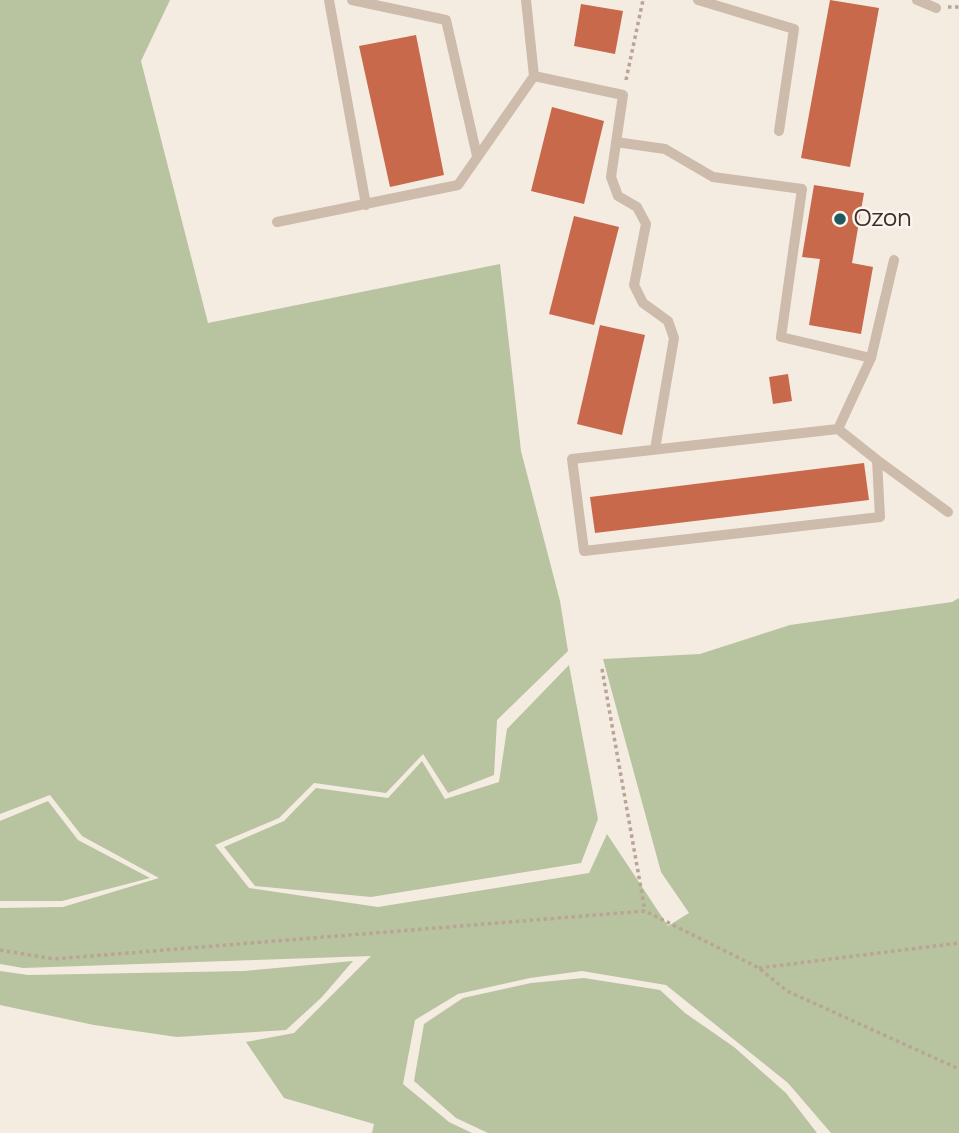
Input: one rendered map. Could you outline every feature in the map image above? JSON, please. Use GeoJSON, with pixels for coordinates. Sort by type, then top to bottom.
{"type":"FeatureCollection","features":[{"type":"Feature","properties":{"kind":"lane"},"geometry":{"type":"LineString","coordinates":[[329,0],[366,205]]}},
{"type":"Feature","properties":{"kind":"lane"},"geometry":{"type":"LineString","coordinates":[[352,0],[446,20],[477,156]]}},
{"type":"Feature","properties":{"kind":"lane"},"geometry":{"type":"LineString","coordinates":[[277,222],[458,185],[534,76],[526,0]]}},
{"type":"Feature","properties":{"kind":"lane"},"geometry":{"type":"LineString","coordinates":[[698,0],[794,29],[779,131]]}},
{"type":"Feature","properties":{"kind":"lane"},"geometry":{"type":"LineString","coordinates":[[918,0],[936,8]]}},
{"type":"Feature","properties":{"kind":"lane"},"geometry":{"type":"LineString","coordinates":[[534,76],[623,95],[611,177],[618,196],[637,207],[646,224],[634,285],[643,303],[668,321],[674,338],[655,449]]}},
{"type":"Feature","properties":{"kind":"lane"},"geometry":{"type":"LineString","coordinates":[[616,142],[665,149],[713,177],[802,189],[781,337],[871,358]]}},
{"type":"Feature","properties":{"kind":"lane"},"geometry":{"type":"LineString","coordinates":[[838,429],[871,358],[894,260]]}},
{"type":"Feature","properties":{"kind":"lane"},"geometry":{"type":"LineString","coordinates":[[877,460],[880,517],[584,551],[572,459],[838,429],[948,512]]}},
{"type":"Feature","properties":{"kind":"path"},"geometry":{"type":"LineString","coordinates":[[623,95],[643,0]]}},
{"type":"Feature","properties":{"kind":"path"},"geometry":{"type":"LineString","coordinates":[[602,669],[645,911]]}},
{"type":"Feature","properties":{"kind":"path"},"geometry":{"type":"LineString","coordinates":[[0,950],[54,959],[645,911],[760,968],[787,990],[959,1069]]}},
{"type":"Feature","properties":{"kind":"path"},"geometry":{"type":"LineString","coordinates":[[760,968],[959,943]]}},
{"type":"Feature","properties":{"kind":"green space"},"geometry":{"type":"Polygon","coordinates":[[[0,0],[170,0],[141,61],[208,323],[500,264],[521,451],[560,601],[568,651],[497,720],[494,775],[448,793],[423,754],[386,793],[314,783],[279,818],[215,845],[249,888],[378,907],[589,873],[607,834],[668,926],[689,913],[661,872],[603,659],[700,654],[790,625],[952,602],[959,598],[959,1133],[831,1133],[788,1083],[666,985],[582,971],[530,978],[458,994],[415,1020],[403,1084],[449,1122],[472,1133],[372,1133],[374,1124],[284,1098],[246,1042],[294,1033],[371,956],[23,968],[0,964],[0,908],[63,907],[159,878],[82,836],[50,795],[0,814],[0,0]]]}},
{"type":"Feature","properties":{"kind":"green space"},"geometry":{"type":"Polygon","coordinates":[[[569,665],[598,819],[581,863],[371,897],[255,886],[224,847],[284,821],[316,788],[388,798],[422,761],[445,799],[499,782],[507,729],[569,665]]]}},
{"type":"Feature","properties":{"kind":"green space"},"geometry":{"type":"Polygon","coordinates":[[[48,801],[78,840],[150,878],[62,901],[0,901],[0,821],[48,801]]]}},
{"type":"Feature","properties":{"kind":"green space"},"geometry":{"type":"Polygon","coordinates":[[[353,961],[322,997],[286,1030],[177,1037],[94,1025],[0,1005],[0,971],[28,975],[244,971],[353,961]]]}},
{"type":"Feature","properties":{"kind":"green space"},"geometry":{"type":"Polygon","coordinates":[[[584,978],[660,990],[685,1013],[734,1047],[786,1093],[817,1133],[488,1133],[456,1118],[414,1081],[424,1024],[463,998],[531,983],[584,978]]]}},
{"type":"Feature","properties":{"kind":"building"},"geometry":{"type":"Polygon","coordinates":[[[830,0],[879,8],[850,167],[801,158],[830,0]]]}},
{"type":"Feature","properties":{"kind":"building"},"geometry":{"type":"Polygon","coordinates":[[[581,4],[623,11],[615,54],[574,46],[581,4]]]}},
{"type":"Feature","properties":{"kind":"building"},"geometry":{"type":"Polygon","coordinates":[[[416,35],[444,175],[390,187],[359,46],[416,35]]]}},
{"type":"Feature","properties":{"kind":"building"},"geometry":{"type":"Polygon","coordinates":[[[552,107],[604,121],[584,204],[531,191],[552,107]]]}},
{"type":"Feature","properties":{"kind":"building"},"geometry":{"type":"Polygon","coordinates":[[[814,185],[864,193],[852,263],[873,267],[861,334],[809,325],[820,259],[802,257],[814,185]]]}},
{"type":"Feature","properties":{"kind":"building"},"geometry":{"type":"Polygon","coordinates":[[[574,216],[619,227],[594,325],[549,314],[574,216]]]}},
{"type":"Feature","properties":{"kind":"building"},"geometry":{"type":"Polygon","coordinates":[[[600,325],[645,335],[622,435],[577,424],[600,325]]]}},
{"type":"Feature","properties":{"kind":"building"},"geometry":{"type":"Polygon","coordinates":[[[788,374],[792,401],[773,404],[769,377],[788,374]]]}},
{"type":"Feature","properties":{"kind":"building"},"geometry":{"type":"Polygon","coordinates":[[[864,463],[869,500],[595,533],[590,497],[864,463]]]}},
{"type":"Feature","properties":{"kind":"place","name":"Ozon"},"geometry":{"type":"Point","coordinates":[840,219]}}]}
